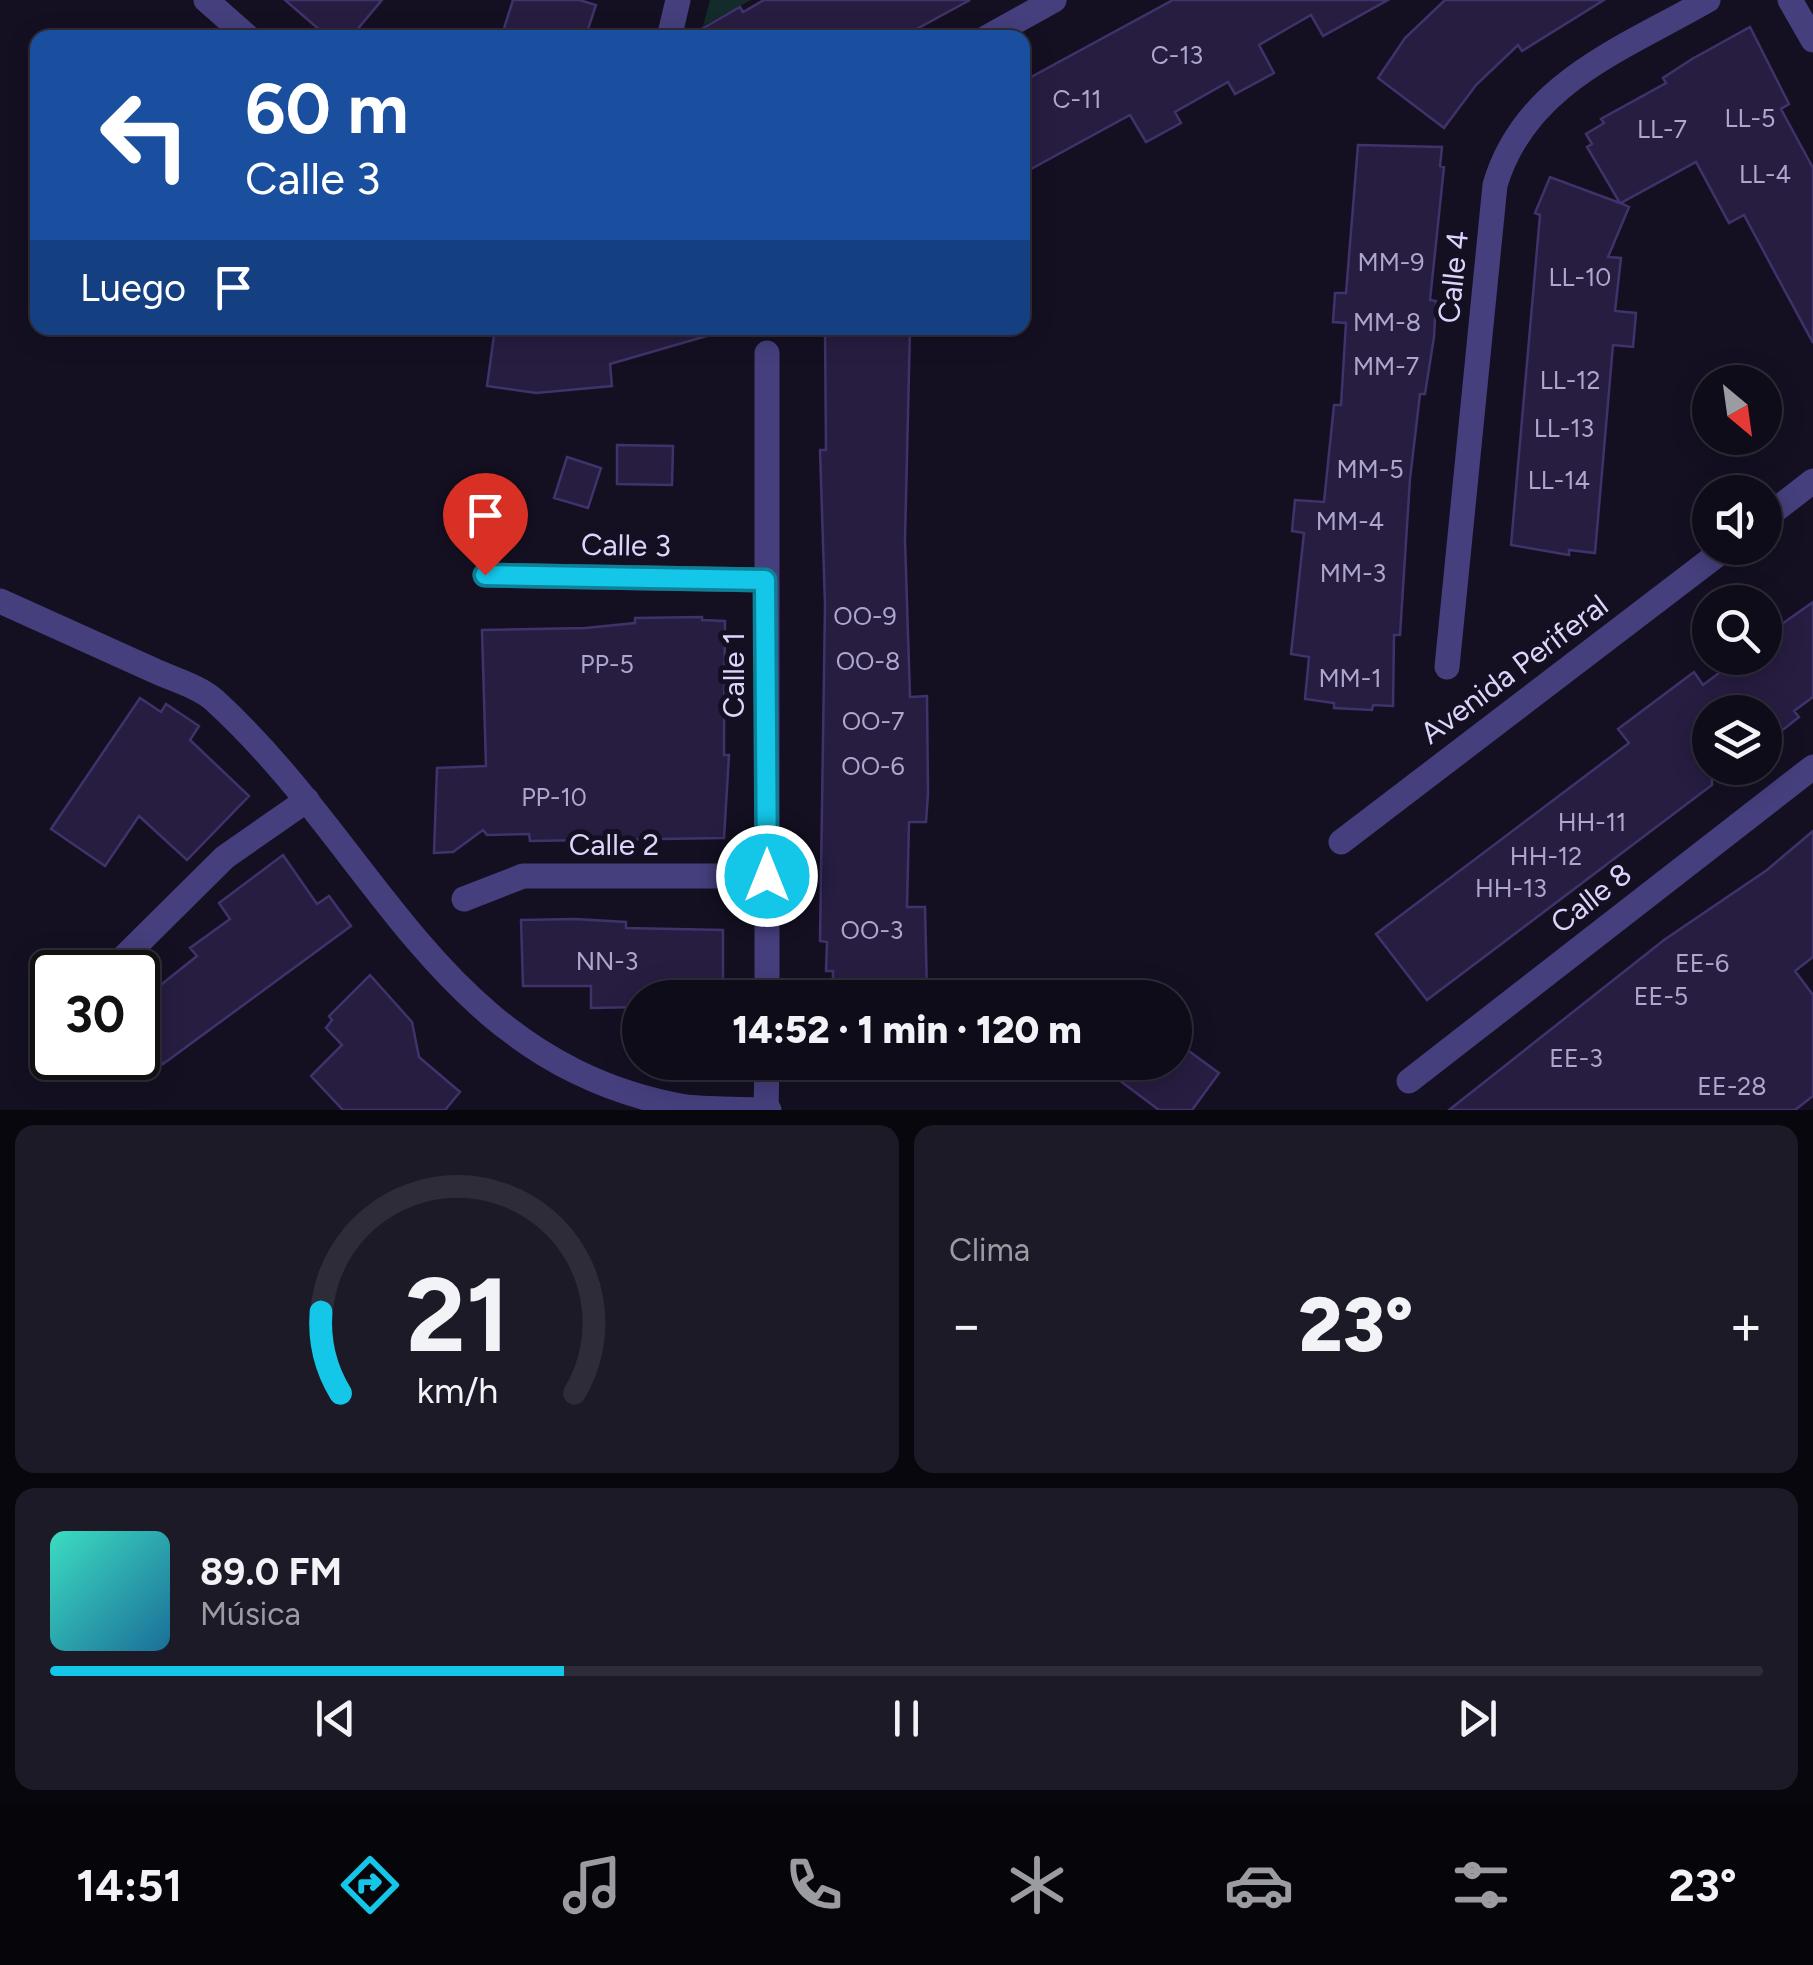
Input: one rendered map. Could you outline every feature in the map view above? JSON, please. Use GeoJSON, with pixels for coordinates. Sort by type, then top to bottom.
{"type":"FeatureCollection","features":[{"type":"Feature","properties":{"kind":"street"},"geometry":{"type":"LineString","coordinates":[[672,30],[678,0]]}},
{"type":"Feature","properties":{"kind":"street"},"geometry":{"type":"LineString","coordinates":[[1000,30],[1054,0]]}},
{"type":"Feature","properties":{"kind":"street","name":"Calle 4"},"geometry":{"type":"LineString","coordinates":[[1447,667],[1495,184],[1504,155],[1546,96],[1708,0]]}},
{"type":"Feature","properties":{"kind":"street"},"geometry":{"type":"LineString","coordinates":[[1790,0],[1813,40]]}},
{"type":"Feature","properties":{"kind":"street"},"geometry":{"type":"LineString","coordinates":[[211,2],[241,30]]}},
{"type":"Feature","properties":{"kind":"street","name":"Calle 1"},"geometry":{"type":"LineString","coordinates":[[767,980],[768,353]]}},
{"type":"Feature","properties":{"kind":"street"},"geometry":{"type":"LineString","coordinates":[[1782,505],[1813,481]]}},
{"type":"Feature","properties":{"kind":"street","name":"Avenida Periferal"},"geometry":{"type":"LineString","coordinates":[[1341,842],[1704,565]]}},
{"type":"Feature","properties":{"kind":"street","name":"Calle 3"},"geometry":{"type":"LineString","coordinates":[[485,575],[765,580]]}},
{"type":"Feature","properties":{"kind":"street"},"geometry":{"type":"LineString","coordinates":[[0,601],[210,696],[307,800],[440,972],[518,1039],[582,1076],[688,1107],[768,1110],[767,1080]]}},
{"type":"Feature","properties":{"kind":"street","name":"Calle 8"},"geometry":{"type":"LineString","coordinates":[[1409,1081],[1813,767]]}},
{"type":"Feature","properties":{"kind":"street"},"geometry":{"type":"LineString","coordinates":[[131,950],[224,857],[307,800]]}},
{"type":"Feature","properties":{"kind":"street","name":"Calle 2"},"geometry":{"type":"LineString","coordinates":[[464,899],[524,876],[767,876]]}},
{"type":"Feature","properties":{"kind":"green space"},"geometry":{"type":"Polygon","coordinates":[[[710,0],[751,0],[703,26],[710,0]]]}},
{"type":"Feature","properties":{"kind":"building"},"geometry":{"type":"Polygon","coordinates":[[[285,0],[382,0],[357,30],[320,30],[285,0]]]}},
{"type":"Feature","properties":{"kind":"building"},"geometry":{"type":"Polygon","coordinates":[[[513,0],[579,0],[596,5],[588,30],[504,30],[513,0]]]}},
{"type":"Feature","properties":{"kind":"building"},"geometry":{"type":"Polygon","coordinates":[[[764,0],[970,0],[915,30],[700,30],[740,7],[743,12],[764,0]]]}},
{"type":"Feature","properties":{"kind":"building"},"geometry":{"type":"Polygon","coordinates":[[[1173,0],[1388,0],[1323,36],[1311,15],[1259,45],[1274,73],[1235,94],[1228,82],[1175,112],[1181,123],[1146,142],[1130,115],[1030,170],[1030,78],[1173,0]]]}},
{"type":"Feature","properties":{"kind":"building"},"geometry":{"type":"Polygon","coordinates":[[[1445,0],[1604,0],[1522,51],[1518,45],[1476,85],[1444,128],[1378,78],[1405,38],[1445,0]]]}},
{"type":"Feature","properties":{"kind":"building"},"geometry":{"type":"Polygon","coordinates":[[[1750,27],[1789,104],[1781,109],[1813,168],[1813,343],[1744,215],[1729,223],[1696,162],[1621,203],[1629,207],[1608,257],[1621,258],[1615,311],[1636,313],[1633,347],[1613,345],[1595,553],[1569,550],[1569,555],[1511,545],[1540,215],[1535,213],[1550,177],[1620,203],[1587,147],[1592,144],[1586,134],[1604,123],[1601,119],[1666,83],[1663,78],[1692,59],[1750,27]]]}},
{"type":"Feature","properties":{"kind":"building"},"geometry":{"type":"Polygon","coordinates":[[[1358,145],[1442,147],[1440,166],[1444,167],[1430,300],[1436,301],[1434,337],[1425,394],[1420,394],[1410,479],[1400,635],[1394,635],[1393,706],[1373,705],[1372,710],[1334,708],[1334,703],[1305,699],[1309,657],[1291,654],[1304,533],[1292,531],[1295,500],[1324,502],[1334,405],[1341,405],[1346,323],[1333,322],[1335,293],[1346,293],[1358,145]]]}},
{"type":"Feature","properties":{"kind":"building"},"geometry":{"type":"Polygon","coordinates":[[[494,335],[710,335],[610,364],[612,386],[536,393],[487,386],[494,335]]]}},
{"type":"Feature","properties":{"kind":"building"},"geometry":{"type":"Polygon","coordinates":[[[825,335],[910,335],[905,540],[910,697],[927,696],[928,794],[926,822],[909,822],[907,907],[925,907],[927,980],[833,980],[833,971],[826,971],[827,942],[820,941],[825,605],[820,450],[826,450],[825,335]]]}},
{"type":"Feature","properties":{"kind":"building"},"geometry":{"type":"Polygon","coordinates":[[[617,445],[673,446],[672,485],[617,484],[617,445]]]}},
{"type":"Feature","properties":{"kind":"building"},"geometry":{"type":"Polygon","coordinates":[[[567,457],[601,468],[588,508],[554,498],[567,457]]]}},
{"type":"Feature","properties":{"kind":"building"},"geometry":{"type":"Polygon","coordinates":[[[1813,602],[1813,697],[1794,711],[1799,717],[1782,730],[1782,695],[1692,695],[1692,785],[1712,785],[1427,1000],[1376,934],[1629,743],[1618,729],[1692,674],[1703,685],[1716,675],[1782,675],[1782,624],[1813,602]]]}},
{"type":"Feature","properties":{"kind":"building"},"geometry":{"type":"Polygon","coordinates":[[[702,617],[725,621],[724,755],[729,755],[724,838],[530,841],[529,834],[487,835],[483,830],[453,852],[434,853],[437,768],[486,766],[482,630],[585,628],[635,623],[635,618],[702,617]]]}},
{"type":"Feature","properties":{"kind":"building"},"geometry":{"type":"Polygon","coordinates":[[[140,698],[161,712],[166,704],[199,726],[190,740],[249,796],[187,860],[139,816],[105,866],[51,829],[140,698]]]}},
{"type":"Feature","properties":{"kind":"building"},"geometry":{"type":"Polygon","coordinates":[[[1813,831],[1813,957],[1795,971],[1813,995],[1813,1096],[1795,1110],[1449,1110],[1664,940],[1767,870],[1813,831]]]}},
{"type":"Feature","properties":{"kind":"building"},"geometry":{"type":"Polygon","coordinates":[[[283,855],[317,904],[329,896],[351,926],[163,1064],[160,985],[197,956],[190,948],[230,919],[219,903],[283,855]]]}},
{"type":"Feature","properties":{"kind":"building"},"geometry":{"type":"Polygon","coordinates":[[[575,919],[626,922],[626,928],[723,930],[723,980],[622,980],[622,1007],[591,1008],[591,986],[523,986],[521,920],[575,919]]]}},
{"type":"Feature","properties":{"kind":"building"},"geometry":{"type":"Polygon","coordinates":[[[370,975],[412,1022],[419,1057],[460,1092],[445,1110],[343,1110],[311,1076],[342,1045],[326,1028],[332,1020],[329,1016],[370,975]]]}},
{"type":"Feature","properties":{"kind":"building"},"geometry":{"type":"Polygon","coordinates":[[[1192,1053],[1219,1073],[1192,1110],[1159,1110],[1119,1080],[1192,1080],[1192,1053]]]}},
{"type":"Feature","properties":{"kind":"route"},"geometry":{"type":"LineString","coordinates":[[485,575],[765,580],[767,876]]}}]}
